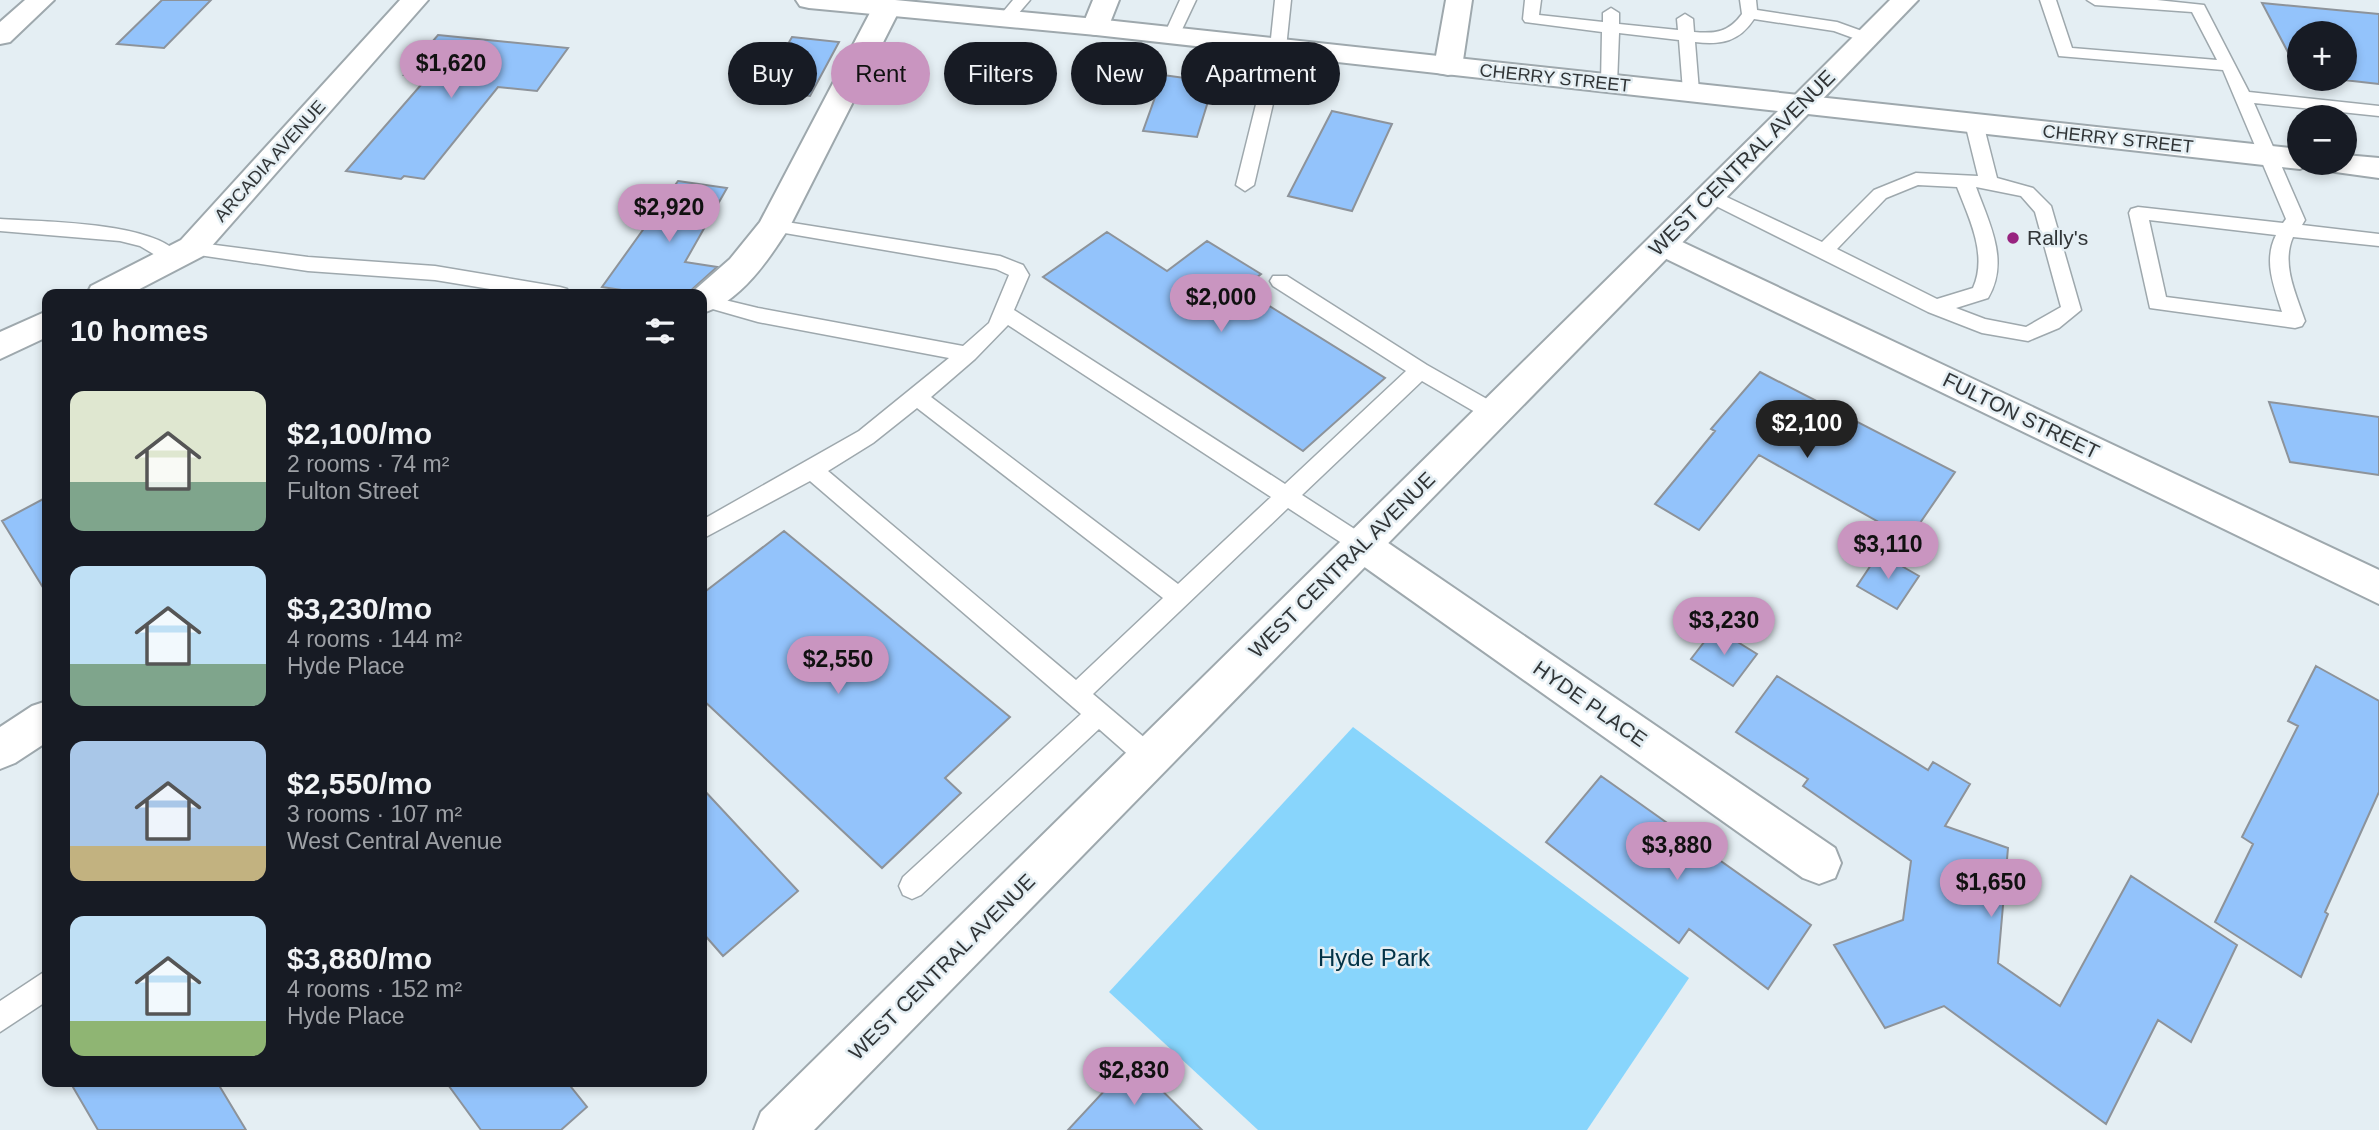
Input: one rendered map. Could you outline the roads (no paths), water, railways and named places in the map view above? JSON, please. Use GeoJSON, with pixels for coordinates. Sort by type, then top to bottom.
{"type":"FeatureCollection","features":[{"type":"Feature","properties":{"kind":"main road"},"geometry":{"type":"LineString","coordinates":[[0,36],[41,0]]}},
{"type":"Feature","properties":{"kind":"main road","name":"ARCADIA AVENUE"},"geometry":{"type":"LineString","coordinates":[[113,289],[182,253],[415,0]]}},
{"type":"Feature","properties":{"kind":"main road","name":"CHERRY STREET"},"geometry":{"type":"LineString","coordinates":[[811,0],[887,7],[1014,9],[1096,27],[1229,42]]}},
{"type":"Feature","properties":{"kind":"main road"},"geometry":{"type":"LineString","coordinates":[[1096,27],[1106,0]]}},
{"type":"Feature","properties":{"kind":"main road"},"geometry":{"type":"LineString","coordinates":[[1448,67],[1458,0]]}},
{"type":"Feature","properties":{"kind":"main road","name":"WEST CENTRAL AVENUE"},"geometry":{"type":"LineString","coordinates":[[779,1130],[1905,0]]}},
{"type":"Feature","properties":{"kind":"main road"},"geometry":{"type":"LineString","coordinates":[[707,297],[725,286],[753,258],[774,226],[887,7]]}},
{"type":"Feature","properties":{"kind":"main road","name":"CHERRY STREET"},"geometry":{"type":"LineString","coordinates":[[1340,55],[2287,157]]}},
{"type":"Feature","properties":{"kind":"main road"},"geometry":{"type":"LineString","coordinates":[[2357,166],[2379,168]]}},
{"type":"Feature","properties":{"kind":"main road","name":"FULTON STREET"},"geometry":{"type":"LineString","coordinates":[[1663,244],[2379,587]]}},
{"type":"Feature","properties":{"kind":"main road"},"geometry":{"type":"LineString","coordinates":[[0,347],[42,326]]}},
{"type":"Feature","properties":{"kind":"main road","name":"HYDE PLACE"},"geometry":{"type":"LineString","coordinates":[[1362,545],[1819,863]]}},
{"type":"Feature","properties":{"kind":"main road"},"geometry":{"type":"LineString","coordinates":[[0,750],[42,722]]}},
{"type":"Feature","properties":{"kind":"lane"},"geometry":{"type":"LineString","coordinates":[[1172,35],[1188,0]]}},
{"type":"Feature","properties":{"kind":"lane"},"geometry":{"type":"LineString","coordinates":[[1279,42],[1283,0]]}},
{"type":"Feature","properties":{"kind":"lane"},"geometry":{"type":"LineString","coordinates":[[1533,0],[1531,19],[1611,19],[1685,28],[1714,39],[1738,31],[1749,7],[1837,27],[1867,38]]}},
{"type":"Feature","properties":{"kind":"lane"},"geometry":{"type":"LineString","coordinates":[[2048,0],[2065,52],[2229,66]]}},
{"type":"Feature","properties":{"kind":"lane"},"geometry":{"type":"LineString","coordinates":[[2095,0],[2198,8],[2229,66],[2296,220],[2286,230],[2276,257],[2295,321],[2157,303],[2138,213],[2286,230],[2379,240]]}},
{"type":"Feature","properties":{"kind":"lane"},"geometry":{"type":"LineString","coordinates":[[1609,84],[1611,19]]}},
{"type":"Feature","properties":{"kind":"lane"},"geometry":{"type":"LineString","coordinates":[[1685,28],[1691,91]]}},
{"type":"Feature","properties":{"kind":"lane"},"geometry":{"type":"LineString","coordinates":[[2242,97],[2379,111]]}},
{"type":"Feature","properties":{"kind":"lane"},"geometry":{"type":"LineString","coordinates":[[1245,185],[1264,105]]}},
{"type":"Feature","properties":{"kind":"lane"},"geometry":{"type":"LineString","coordinates":[[1974,123],[1989,182]]}},
{"type":"Feature","properties":{"kind":"lane"},"geometry":{"type":"LineString","coordinates":[[1710,196],[1935,307],[1982,326],[2028,334],[2071,310],[2044,210],[2027,192],[1989,182],[1916,179],[1880,194],[1824,251]]}},
{"type":"Feature","properties":{"kind":"lane"},"geometry":{"type":"LineString","coordinates":[[1935,307],[1981,292],[1989,280],[1990,260],[1964,180]]}},
{"type":"Feature","properties":{"kind":"lane"},"geometry":{"type":"LineString","coordinates":[[0,225],[120,235],[182,253],[435,274],[529,289]]}},
{"type":"Feature","properties":{"kind":"lane"},"geometry":{"type":"LineString","coordinates":[[707,527],[866,438],[917,397],[997,327],[1019,275],[1016,270],[1000,263],[774,226]]}},
{"type":"Feature","properties":{"kind":"lane"},"geometry":{"type":"LineString","coordinates":[[1280,281],[1420,370],[1494,413]]}},
{"type":"Feature","properties":{"kind":"lane"},"geometry":{"type":"LineString","coordinates":[[707,301],[758,315],[968,354]]}},
{"type":"Feature","properties":{"kind":"lane"},"geometry":{"type":"LineString","coordinates":[[1002,312],[1362,545]]}},
{"type":"Feature","properties":{"kind":"lane"},"geometry":{"type":"LineString","coordinates":[[1076,695],[1420,370]]}},
{"type":"Feature","properties":{"kind":"lane"},"geometry":{"type":"LineString","coordinates":[[917,397],[1180,598]]}},
{"type":"Feature","properties":{"kind":"lane"},"geometry":{"type":"LineString","coordinates":[[812,470],[1150,758]]}},
{"type":"Feature","properties":{"kind":"lane"},"geometry":{"type":"LineString","coordinates":[[912,886],[1098,714]]}},
{"type":"Feature","properties":{"kind":"lane"},"geometry":{"type":"LineString","coordinates":[[0,1017],[42,988]]}},
{"type":"Feature","properties":{"kind":"place","name":"Rally's"},"geometry":{"type":"Point","coordinates":[2013,238]}},
{"type":"Feature","properties":{"kind":"park label","name":"Hyde Park"},"geometry":{"type":"Point","coordinates":[1374,958]}}]}
